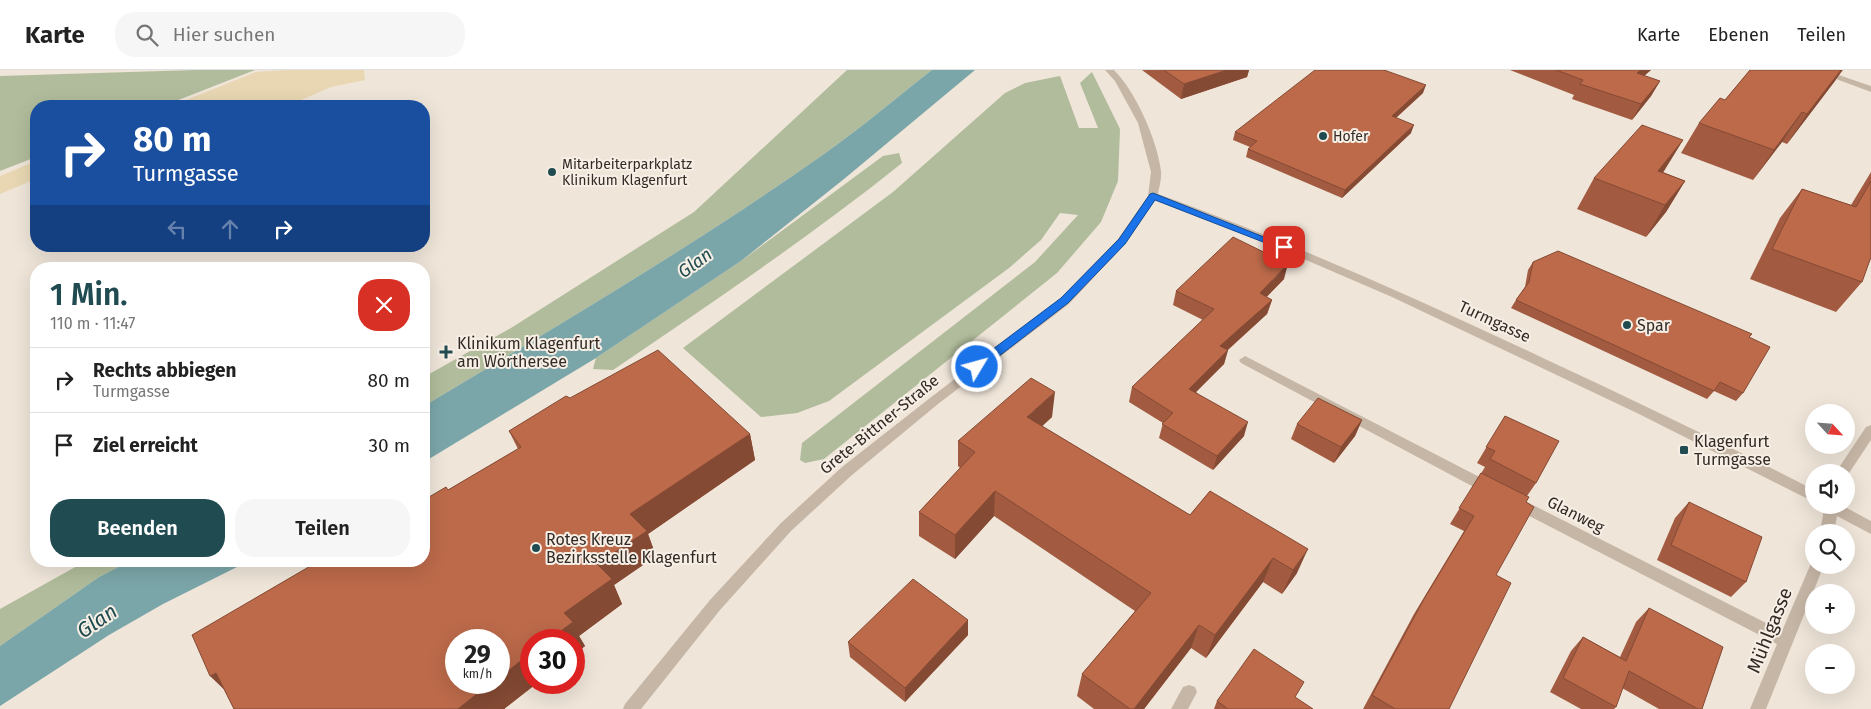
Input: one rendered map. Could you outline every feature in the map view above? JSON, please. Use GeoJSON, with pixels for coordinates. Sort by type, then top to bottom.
{"type":"FeatureCollection","features":[{"type":"Feature","properties":{"kind":"street","name":"Grete-Bittner-Straße"},"geometry":{"type":"LineString","coordinates":[[631,709],[715,605],[786,527],[847,470],[934,400],[1065,301],[1122,241],[1153,196],[1156,172],[1144,123],[1119,80],[1110,70]]}},
{"type":"Feature","properties":{"kind":"street"},"geometry":{"type":"LineString","coordinates":[[1816,70],[1871,89]]}},
{"type":"Feature","properties":{"kind":"street","name":"Turmgasse"},"geometry":{"type":"LineString","coordinates":[[1153,196],[1248,232],[1412,300],[1683,429],[1805,492]]}},
{"type":"Feature","properties":{"kind":"street","name":"Glanweg"},"geometry":{"type":"LineString","coordinates":[[1245,360],[1425,456],[1787,641]]}},
{"type":"Feature","properties":{"kind":"street"},"geometry":{"type":"LineString","coordinates":[[1848,464],[1871,430]]}},
{"type":"Feature","properties":{"kind":"street"},"geometry":{"type":"LineString","coordinates":[[1846,514],[1871,528]]}},
{"type":"Feature","properties":{"kind":"street","name":"Mühlgasse"},"geometry":{"type":"LineString","coordinates":[[1758,709],[1813,574]]}},
{"type":"Feature","properties":{"kind":"street"},"geometry":{"type":"LineString","coordinates":[[1179,709],[1189,692]]}},
{"type":"Feature","properties":{"kind":"green space"},"geometry":{"type":"Polygon","coordinates":[[[255,70],[178,100],[30,100],[30,159],[0,171],[0,76],[255,70]]]}},
{"type":"Feature","properties":{"kind":"green space"},"geometry":{"type":"Polygon","coordinates":[[[847,70],[932,70],[838,144],[775,188],[626,284],[430,402],[430,374],[511,328],[694,212],[847,70]]]}},
{"type":"Feature","properties":{"kind":"green space"},"geometry":{"type":"Polygon","coordinates":[[[1092,72],[1120,129],[1118,181],[1101,222],[1057,273],[824,459],[805,463],[800,460],[802,443],[1035,262],[1078,215],[1060,213],[1041,240],[1009,268],[829,401],[797,413],[761,417],[683,348],[893,192],[1005,93],[1025,83],[1060,76],[1079,128],[1098,128],[1080,83],[1092,72]]]}},
{"type":"Feature","properties":{"kind":"green space"},"geometry":{"type":"Polygon","coordinates":[[[899,153],[902,163],[760,269],[613,370],[593,369],[596,358],[741,261],[883,156],[899,153]]]}},
{"type":"Feature","properties":{"kind":"green space"},"geometry":{"type":"Polygon","coordinates":[[[75,567],[118,567],[99,577],[0,646],[0,609],[75,567]]]}},
{"type":"Feature","properties":{"kind":"sand"},"geometry":{"type":"Polygon","coordinates":[[[364,70],[365,80],[331,87],[301,100],[186,100],[256,72],[364,70]]]}},
{"type":"Feature","properties":{"kind":"sand"},"geometry":{"type":"Polygon","coordinates":[[[30,164],[30,182],[0,194],[0,176],[30,164]]]}},
{"type":"Feature","properties":{"kind":"water","name":"Glan"},"geometry":{"type":"Polygon","coordinates":[[[932,70],[975,70],[844,179],[741,261],[596,358],[430,458],[430,402],[626,284],[726,220],[775,188],[865,123],[932,70]]]}},
{"type":"Feature","properties":{"kind":"water","name":"Glan"},"geometry":{"type":"Polygon","coordinates":[[[118,567],[237,567],[163,604],[109,635],[0,706],[0,646],[99,577],[118,567]]]}},
{"type":"Feature","properties":{"kind":"building"},"geometry":{"type":"Polygon","coordinates":[[[1164,70],[1227,70],[1184,84],[1164,70]]]}},
{"type":"Feature","properties":{"kind":"building","name":"Hofer"},"geometry":{"type":"Polygon","coordinates":[[[1315,70],[1384,70],[1426,85],[1392,116],[1414,125],[1345,190],[1248,149],[1257,141],[1235,132],[1315,70]]]}},
{"type":"Feature","properties":{"kind":"building"},"geometry":{"type":"Polygon","coordinates":[[[1556,70],[1641,70],[1637,73],[1660,81],[1641,104],[1580,84],[1583,80],[1556,70]]]}},
{"type":"Feature","properties":{"kind":"building"},"geometry":{"type":"Polygon","coordinates":[[[1750,70],[1841,70],[1807,114],[1802,112],[1774,150],[1699,123],[1720,98],[1725,100],[1750,70]]]}},
{"type":"Feature","properties":{"kind":"building"},"geometry":{"type":"Polygon","coordinates":[[[1642,125],[1683,140],[1658,171],[1685,181],[1665,205],[1594,178],[1642,125]]]}},
{"type":"Feature","properties":{"kind":"building"},"geometry":{"type":"Polygon","coordinates":[[[1871,181],[1871,257],[1862,282],[1772,249],[1802,189],[1856,207],[1871,181]]]}},
{"type":"Feature","properties":{"kind":"building"},"geometry":{"type":"Polygon","coordinates":[[[1233,237],[1288,264],[1260,293],[1272,300],[1220,346],[1228,350],[1189,389],[1248,422],[1217,456],[1162,424],[1173,413],[1132,387],[1214,309],[1176,291],[1233,237]]]}},
{"type":"Feature","properties":{"kind":"building","name":"Spar"},"geometry":{"type":"Polygon","coordinates":[[[1558,251],[1752,334],[1749,337],[1770,347],[1743,393],[1720,382],[1714,391],[1516,300],[1529,282],[1533,262],[1558,251]]]}},
{"type":"Feature","properties":{"kind":"building","name":"Rotes Kreuz Bezirksstelle Klagenfurt"},"geometry":{"type":"Polygon","coordinates":[[[658,350],[750,434],[630,514],[647,531],[597,564],[612,579],[564,613],[573,622],[564,629],[520,629],[520,662],[510,669],[510,629],[445,629],[445,694],[477,694],[458,709],[234,709],[216,673],[210,676],[192,635],[309,567],[430,567],[430,496],[446,487],[448,490],[521,447],[509,431],[566,396],[570,398],[658,350]]]}},
{"type":"Feature","properties":{"kind":"building"},"geometry":{"type":"Polygon","coordinates":[[[1031,378],[1055,392],[1027,417],[1190,515],[1210,491],[1308,549],[1293,570],[1273,558],[1215,635],[1199,625],[1134,709],[1130,709],[1082,674],[1151,593],[995,491],[955,535],[919,512],[975,452],[958,441],[1031,378]]]}},
{"type":"Feature","properties":{"kind":"building"},"geometry":{"type":"Polygon","coordinates":[[[1318,398],[1362,420],[1341,447],[1297,424],[1318,398]]]}},
{"type":"Feature","properties":{"kind":"building"},"geometry":{"type":"Polygon","coordinates":[[[1505,416],[1559,441],[1536,483],[1490,459],[1495,451],[1486,447],[1505,416]]]}},
{"type":"Feature","properties":{"kind":"building"},"geometry":{"type":"Polygon","coordinates":[[[1481,473],[1529,497],[1526,502],[1534,507],[1496,575],[1511,583],[1449,709],[1395,709],[1372,695],[1424,599],[1474,516],[1459,508],[1481,473]]]}},
{"type":"Feature","properties":{"kind":"building"},"geometry":{"type":"Polygon","coordinates":[[[1689,502],[1762,537],[1746,582],[1671,545],[1689,502]]]}},
{"type":"Feature","properties":{"kind":"building"},"geometry":{"type":"Polygon","coordinates":[[[913,579],[968,620],[905,688],[848,642],[913,579]]]}},
{"type":"Feature","properties":{"kind":"building"},"geometry":{"type":"Polygon","coordinates":[[[1649,608],[1723,647],[1702,709],[1698,709],[1629,671],[1616,707],[1563,678],[1583,637],[1626,661],[1649,608]]]}},
{"type":"Feature","properties":{"kind":"building"},"geometry":{"type":"Polygon","coordinates":[[[1254,649],[1304,682],[1295,697],[1313,709],[1228,709],[1217,701],[1254,649]]]}},
{"type":"Feature","properties":{"kind":"place","name":"Hofer"},"geometry":{"type":"Point","coordinates":[1323,136]}},
{"type":"Feature","properties":{"kind":"place","name":"Mitarbeiterparkplatz Klinikum Klagenfurt"},"geometry":{"type":"Point","coordinates":[552,172]}},
{"type":"Feature","properties":{"kind":"place","name":"Spar"},"geometry":{"type":"Point","coordinates":[1627,325]}},
{"type":"Feature","properties":{"kind":"place","name":"Klinikum Klagenfurt am Wörthersee"},"geometry":{"type":"Point","coordinates":[446,352]}},
{"type":"Feature","properties":{"kind":"place","name":"Klagenfurt Turmgasse"},"geometry":{"type":"Point","coordinates":[1684,450]}},
{"type":"Feature","properties":{"kind":"place","name":"Rotes Kreuz Bezirksstelle Klagenfurt"},"geometry":{"type":"Point","coordinates":[536,548]}},
{"type":"Feature","properties":{"kind":"route"},"geometry":{"type":"LineString","coordinates":[[977,367],[1065,301],[1122,241],[1153,196],[1183,206],[1284,247]]}}]}
